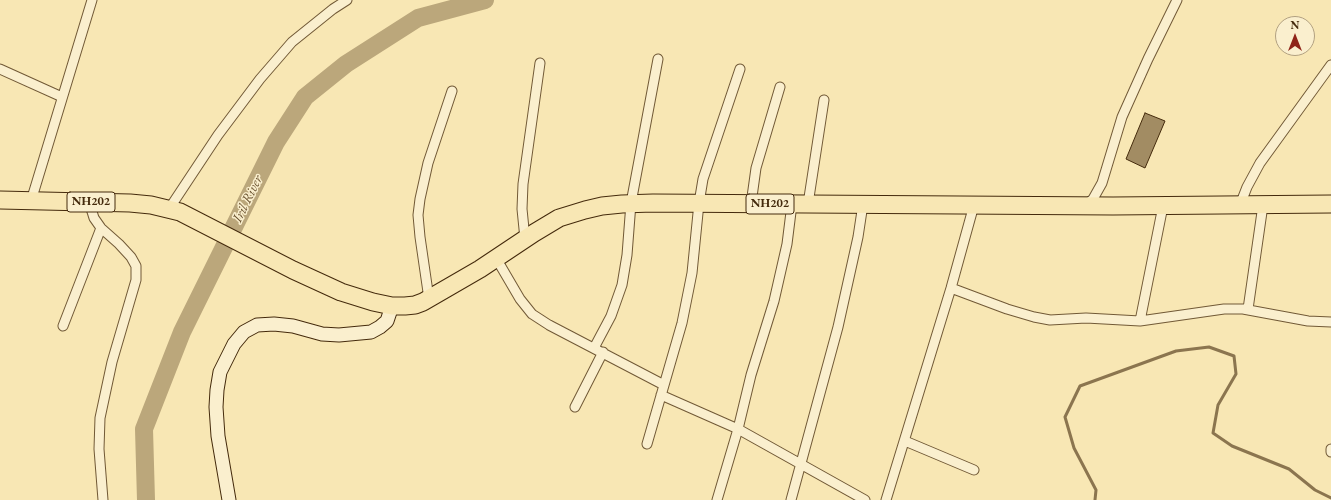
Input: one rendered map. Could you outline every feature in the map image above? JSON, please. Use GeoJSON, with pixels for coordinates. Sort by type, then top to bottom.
{"type":"FeatureCollection","features":[{"type":"Feature","properties":{"kind":"highway","name":"NH202"},"geometry":{"type":"LineString","coordinates":[[0,200],[137,203],[175,211],[341,292],[392,306],[415,305],[429,299],[559,218],[602,206],[631,203],[1085,206],[1331,204]]}},
{"type":"Feature","properties":{"kind":"street"},"geometry":{"type":"LineString","coordinates":[[31,201],[92,0]]}},
{"type":"Feature","properties":{"kind":"street"},"geometry":{"type":"LineString","coordinates":[[175,211],[218,135],[260,78],[292,42],[333,9],[347,0]]}},
{"type":"Feature","properties":{"kind":"street"},"geometry":{"type":"LineString","coordinates":[[1085,206],[1093,199],[1102,183],[1122,117],[1177,0]]}},
{"type":"Feature","properties":{"kind":"street"},"geometry":{"type":"LineString","coordinates":[[575,407],[622,285],[627,255],[631,203],[658,59]]}},
{"type":"Feature","properties":{"kind":"street"},"geometry":{"type":"LineString","coordinates":[[525,239],[522,209],[524,184],[540,62]]}},
{"type":"Feature","properties":{"kind":"street"},"geometry":{"type":"LineString","coordinates":[[1240,205],[1247,187],[1260,163],[1331,65]]}},
{"type":"Feature","properties":{"kind":"street"},"geometry":{"type":"LineString","coordinates":[[0,69],[62,97]]}},
{"type":"Feature","properties":{"kind":"street"},"geometry":{"type":"LineString","coordinates":[[647,444],[685,309],[692,273],[703,179],[740,69]]}},
{"type":"Feature","properties":{"kind":"street"},"geometry":{"type":"LineString","coordinates":[[751,204],[756,168],[780,87]]}},
{"type":"Feature","properties":{"kind":"street"},"geometry":{"type":"LineString","coordinates":[[429,299],[418,215],[428,164],[452,91]]}},
{"type":"Feature","properties":{"kind":"street"},"geometry":{"type":"LineString","coordinates":[[717,500],[738,429],[751,375],[774,301],[787,244],[800,204],[824,100]]}},
{"type":"Feature","properties":{"kind":"street"},"geometry":{"type":"LineString","coordinates":[[89,202],[94,218],[101,228],[131,257],[136,266],[134,287],[112,362],[100,418],[99,449],[104,500]]}},
{"type":"Feature","properties":{"kind":"street"},"geometry":{"type":"LineString","coordinates":[[792,500],[838,327],[858,237],[863,204]]}},
{"type":"Feature","properties":{"kind":"street"},"geometry":{"type":"LineString","coordinates":[[886,500],[951,288],[974,205]]}},
{"type":"Feature","properties":{"kind":"street"},"geometry":{"type":"LineString","coordinates":[[1248,309],[1263,205]]}},
{"type":"Feature","properties":{"kind":"street"},"geometry":{"type":"LineString","coordinates":[[1140,321],[1163,206]]}},
{"type":"Feature","properties":{"kind":"street"},"geometry":{"type":"LineString","coordinates":[[63,326],[101,228]]}},
{"type":"Feature","properties":{"kind":"street"},"geometry":{"type":"LineString","coordinates":[[496,258],[520,299],[532,314],[549,325],[664,385]]}},
{"type":"Feature","properties":{"kind":"street"},"geometry":{"type":"LineString","coordinates":[[951,288],[1034,317],[1050,320],[1086,318],[1140,321],[1224,309],[1248,309],[1284,318],[1331,322]]}},
{"type":"Feature","properties":{"kind":"street"},"geometry":{"type":"LineString","coordinates":[[229,500],[218,436],[217,396],[220,372],[234,344],[244,332],[257,325],[274,324],[293,326],[322,334],[333,335],[371,332],[387,321],[392,306]]}},
{"type":"Feature","properties":{"kind":"street"},"geometry":{"type":"LineString","coordinates":[[662,395],[738,429],[865,500]]}},
{"type":"Feature","properties":{"kind":"street"},"geometry":{"type":"LineString","coordinates":[[905,441],[974,470]]}},
{"type":"Feature","properties":{"kind":"building"},"geometry":{"type":"Polygon","coordinates":[[[1145,113],[1165,121],[1145,168],[1126,159],[1145,113]]]}},
{"type":"Feature","properties":{"kind":"waterway","name":"Iril River"},"geometry":{"type":"LineString","coordinates":[[146,500],[144,429],[182,332],[276,142],[305,97],[346,64],[418,18],[485,0]]}},
{"type":"Feature","properties":{"kind":"waterway"},"geometry":{"type":"LineString","coordinates":[[1095,500],[1096,490],[1074,448],[1065,417],[1080,386],[1176,351],[1209,347],[1234,356],[1236,374],[1218,405],[1213,433],[1232,446],[1289,469],[1315,490],[1331,498]]}}]}
